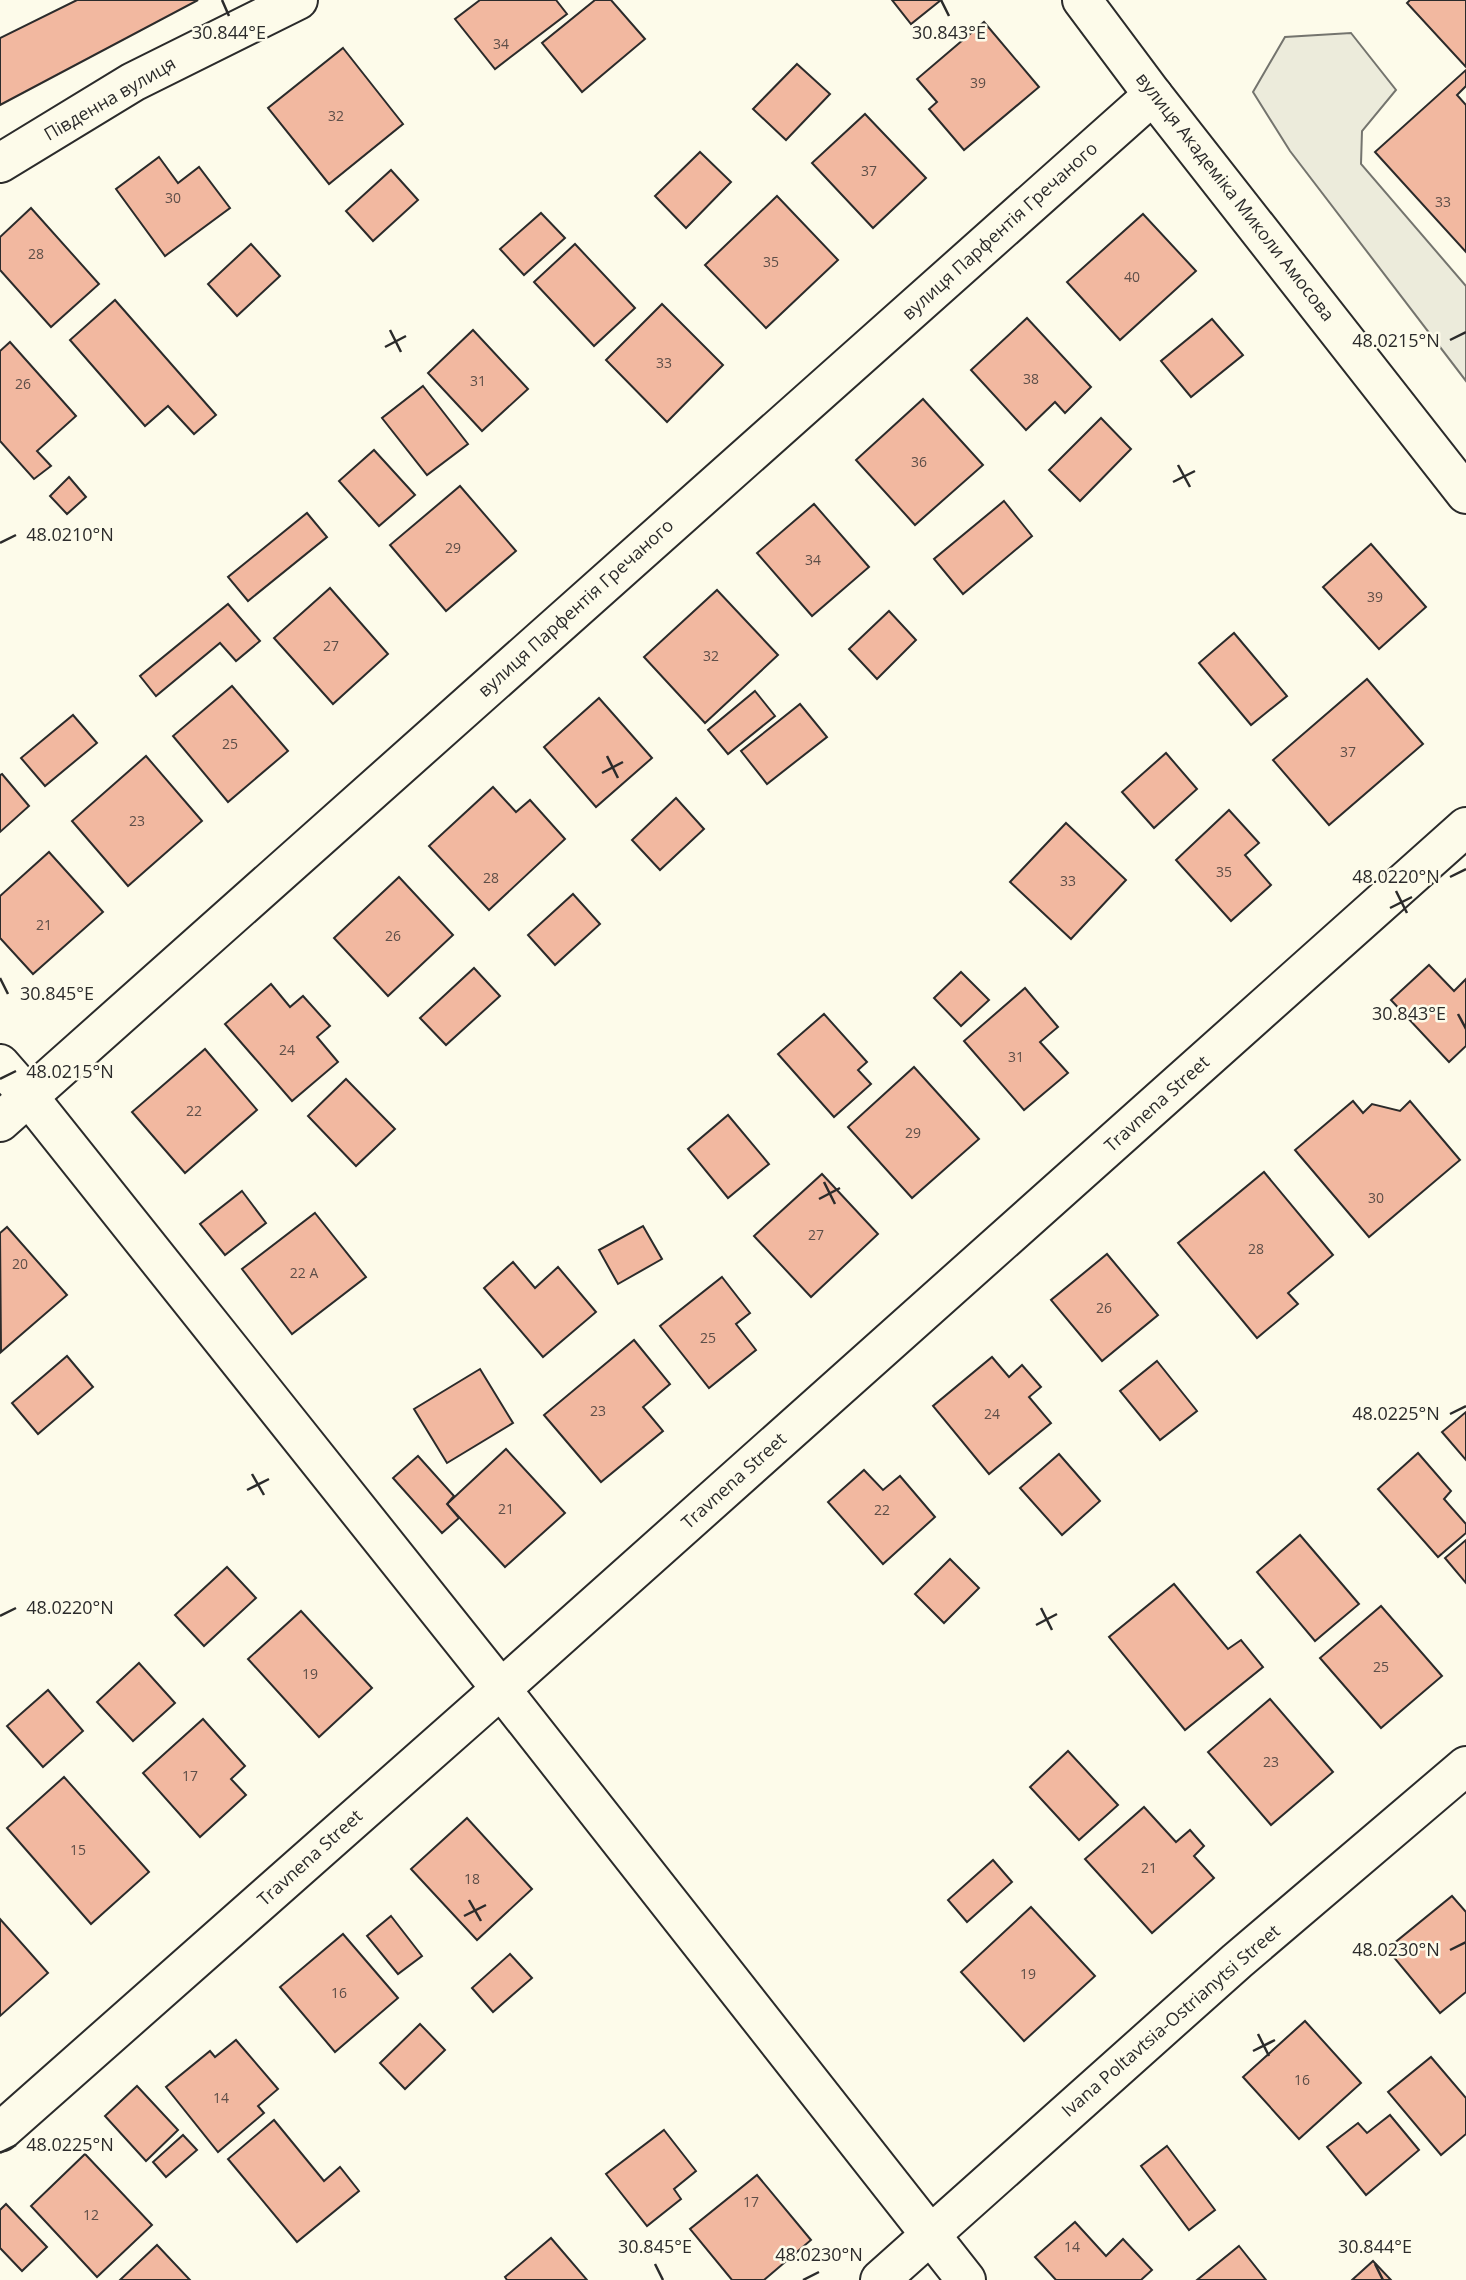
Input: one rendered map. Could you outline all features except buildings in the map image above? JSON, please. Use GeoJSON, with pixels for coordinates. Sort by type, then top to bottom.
{"type":"FeatureCollection","features":[{"type":"Feature","properties":{"kind":"street","name":"Південна вулиця"},"geometry":{"type":"LineString","coordinates":[[0,163],[133,82],[298,0]]}},
{"type":"Feature","properties":{"kind":"street","name":"вулиця Академіка Миколи Амосова"},"geometry":{"type":"LineString","coordinates":[[1082,0],[1153,95],[1466,494]]}},
{"type":"Feature","properties":{"kind":"street","name":"вулиця Парфентія Гречаного"},"geometry":{"type":"LineString","coordinates":[[0,1122],[1153,95]]}},
{"type":"Feature","properties":{"kind":"street","name":"Travnena Street"},"geometry":{"type":"LineString","coordinates":[[0,2132],[501,1689],[1466,827]]}},
{"type":"Feature","properties":{"kind":"street"},"geometry":{"type":"LineString","coordinates":[[0,1064],[501,1689],[966,2280]]}},
{"type":"Feature","properties":{"kind":"street","name":"Ivana Poltavtsia-Ostrianytsi Street"},"geometry":{"type":"LineString","coordinates":[[880,2280],[1237,1961],[1466,1766]]}},
{"type":"Feature","properties":{"kind":"shaded area"},"geometry":{"type":"Polygon","coordinates":[[[1351,33],[1396,90],[1362,131],[1361,164],[1466,286],[1466,381],[1290,151],[1253,92],[1285,37],[1351,33]]]}}]}
